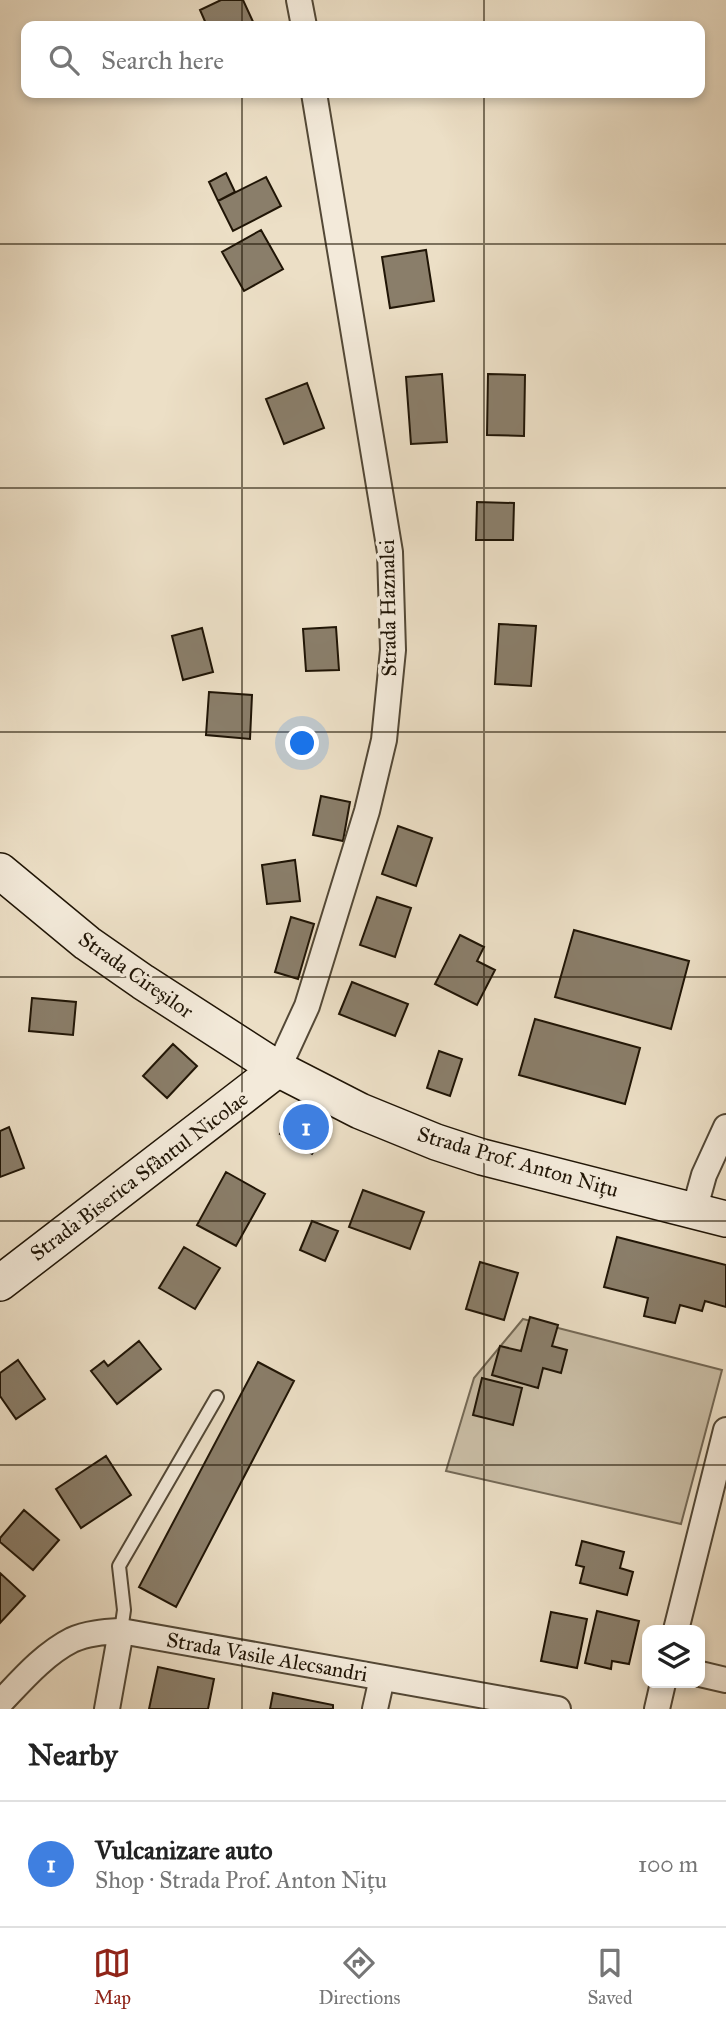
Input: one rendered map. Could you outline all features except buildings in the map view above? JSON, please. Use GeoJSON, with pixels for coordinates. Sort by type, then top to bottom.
{"type":"FeatureCollection","features":[{"type":"Feature","properties":{"kind":"street"},"geometry":{"type":"LineString","coordinates":[[299,0],[302,21]]}},
{"type":"Feature","properties":{"kind":"street","name":"Strada Haznalei"},"geometry":{"type":"LineString","coordinates":[[278,1069],[307,1006],[367,811],[384,740],[393,650],[390,552],[315,98]]}},
{"type":"Feature","properties":{"kind":"street","name":"Strada Cireșilor"},"geometry":{"type":"LineString","coordinates":[[0,871],[98,951],[278,1069]]}},
{"type":"Feature","properties":{"kind":"street","name":"Strada Prof. Anton Nițu"},"geometry":{"type":"LineString","coordinates":[[278,1069],[360,1111],[436,1142],[482,1157],[710,1215]]}},
{"type":"Feature","properties":{"kind":"street","name":"Strada Biserica Sfântul Nicolae"},"geometry":{"type":"LineString","coordinates":[[0,1283],[278,1069]]}},
{"type":"Feature","properties":{"kind":"street"},"geometry":{"type":"LineString","coordinates":[[710,1215],[704,1175],[726,1127]]}},
{"type":"Feature","properties":{"kind":"street"},"geometry":{"type":"LineString","coordinates":[[677,1625],[726,1430]]}},
{"type":"Feature","properties":{"kind":"street"},"geometry":{"type":"LineString","coordinates":[[107,1709],[121,1630]]}},
{"type":"Feature","properties":{"kind":"street","name":"Strada Vasile Alecsandri"},"geometry":{"type":"LineString","coordinates":[[0,1703],[51,1654],[73,1640],[121,1630],[558,1709]]}},
{"type":"Feature","properties":{"kind":"street"},"geometry":{"type":"LineString","coordinates":[[705,1675],[726,1680]]}},
{"type":"Feature","properties":{"kind":"street"},"geometry":{"type":"LineString","coordinates":[[375,1709],[382,1678]]}},
{"type":"Feature","properties":{"kind":"street"},"geometry":{"type":"LineString","coordinates":[[657,1709],[662,1688]]}},
{"type":"Feature","properties":{"kind":"lane"},"geometry":{"type":"LineString","coordinates":[[121,1630],[124,1610],[119,1566],[217,1397]]}},
{"type":"Feature","properties":{"kind":"shaded area"},"geometry":{"type":"Polygon","coordinates":[[[523,1319],[722,1370],[681,1524],[446,1471],[474,1378],[523,1319]]]}},
{"type":"Feature","properties":{"kind":"place","name":"Vulcanizare auto"},"geometry":{"type":"Point","coordinates":[306,1127]}}]}
